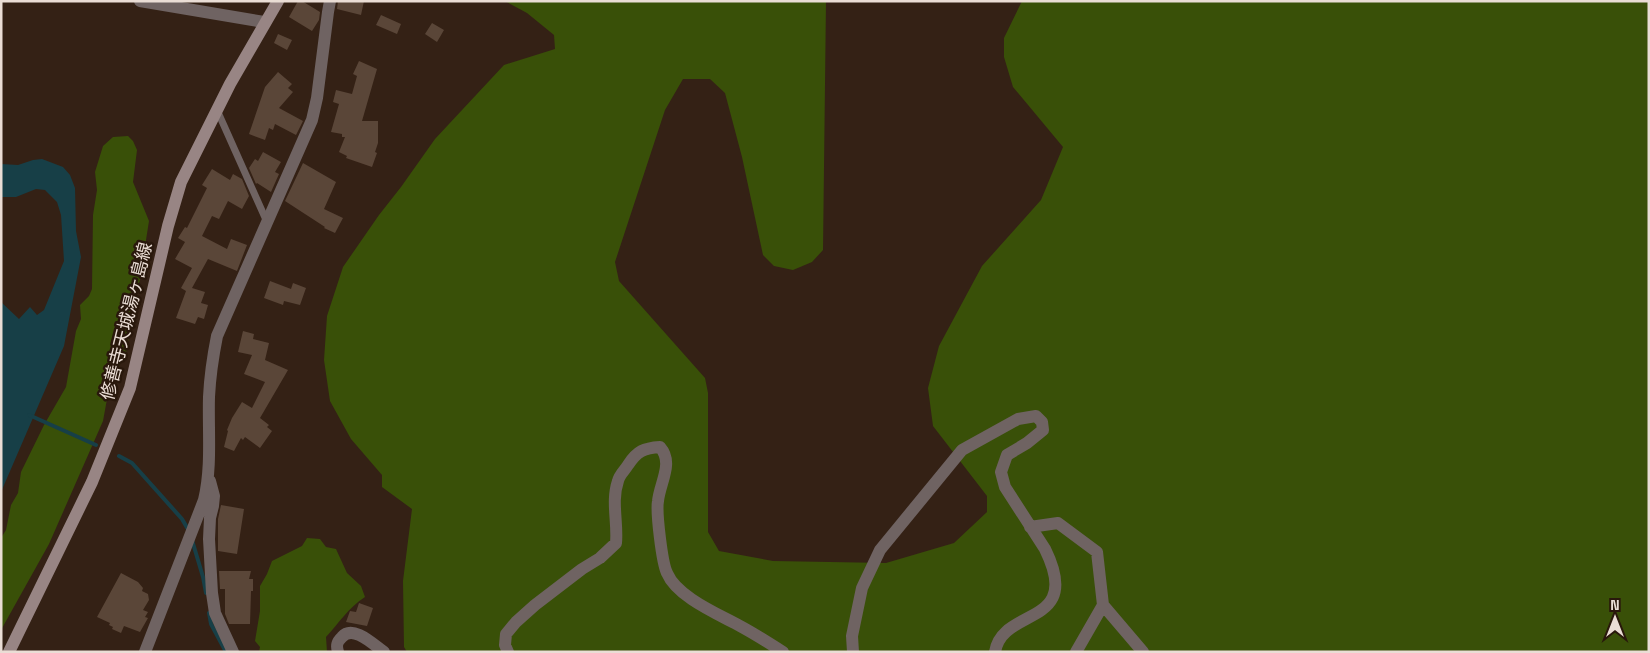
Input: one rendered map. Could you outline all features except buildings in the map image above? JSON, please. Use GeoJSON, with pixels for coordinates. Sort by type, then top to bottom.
{"type":"FeatureCollection","features":[{"type":"Feature","properties":{"kind":"main road","name":"修善寺天城湯ヶ島線"},"geometry":{"type":"LineString","coordinates":[[9,652],[92,482],[130,388],[168,226],[181,182],[264,22],[278,1]]}},
{"type":"Feature","properties":{"kind":"street"},"geometry":{"type":"LineString","coordinates":[[145,652],[204,500],[208,476],[211,367],[217,336],[312,120],[330,1]]}},
{"type":"Feature","properties":{"kind":"street"},"geometry":{"type":"LineString","coordinates":[[147,2],[264,22]]}},
{"type":"Feature","properties":{"kind":"street"},"geometry":{"type":"LineString","coordinates":[[853,652],[852,636],[862,588],[880,550],[962,450],[1018,420],[1036,416],[1042,422],[1043,430],[1027,444],[1007,455],[1001,472],[1005,487],[1050,559],[1056,580],[1052,599],[1038,614],[1006,630],[996,643],[995,652]]}},
{"type":"Feature","properties":{"kind":"street"},"geometry":{"type":"LineString","coordinates":[[508,652],[505,645],[506,634],[516,622],[543,599],[600,558],[616,543],[615,494],[618,479],[633,457],[644,448],[660,447],[668,461],[658,501],[658,519],[666,572],[675,584],[691,598],[740,625],[783,652]]}},
{"type":"Feature","properties":{"kind":"street"},"geometry":{"type":"LineString","coordinates":[[208,476],[214,496],[209,539],[212,593],[215,613],[233,652]]}},
{"type":"Feature","properties":{"kind":"street"},"geometry":{"type":"LineString","coordinates":[[1030,527],[1058,523],[1097,552],[1103,605],[1144,652]]}},
{"type":"Feature","properties":{"kind":"street"},"geometry":{"type":"LineString","coordinates":[[1076,652],[1103,605]]}},
{"type":"Feature","properties":{"kind":"street"},"geometry":{"type":"LineString","coordinates":[[338,652],[337,644],[344,634],[349,633],[360,635],[384,652]]}},
{"type":"Feature","properties":{"kind":"lane"},"geometry":{"type":"LineString","coordinates":[[217,110],[267,222]]}},
{"type":"Feature","properties":{"kind":"green space"},"geometry":{"type":"Polygon","coordinates":[[[505,1],[826,1],[823,250],[812,262],[793,270],[774,266],[763,255],[742,157],[725,93],[710,79],[683,79],[665,110],[615,262],[619,281],[705,378],[708,393],[708,532],[719,551],[773,561],[886,563],[954,543],[987,512],[987,496],[933,426],[928,388],[939,346],[982,266],[1041,200],[1063,147],[1013,87],[1004,57],[1004,38],[1022,1],[1649,1],[1649,652],[407,652],[404,647],[403,581],[412,509],[382,487],[382,475],[351,439],[330,401],[324,360],[327,316],[343,267],[435,139],[504,65],[555,49],[554,35],[527,13],[505,1]]]}},
{"type":"Feature","properties":{"kind":"green space"},"geometry":{"type":"Polygon","coordinates":[[[128,136],[133,141],[137,150],[133,182],[149,221],[146,259],[139,283],[126,353],[116,372],[107,399],[103,421],[49,544],[1,630],[1,538],[6,530],[11,505],[18,493],[21,472],[44,425],[66,387],[76,331],[81,319],[80,305],[89,296],[92,289],[93,215],[97,190],[95,172],[103,146],[113,137],[128,136]]]}},
{"type":"Feature","properties":{"kind":"green space"},"geometry":{"type":"Polygon","coordinates":[[[307,538],[320,539],[326,547],[336,549],[347,573],[361,586],[365,597],[349,611],[326,637],[327,652],[259,652],[260,647],[255,641],[260,611],[260,586],[272,561],[302,546],[307,538]]]}},
{"type":"Feature","properties":{"kind":"water"},"geometry":{"type":"Polygon","coordinates":[[[42,159],[63,167],[70,175],[75,188],[76,231],[81,257],[64,346],[1,492],[1,302],[19,319],[30,307],[37,315],[44,310],[64,261],[61,215],[57,202],[45,190],[36,189],[16,197],[1,197],[1,164],[18,165],[42,159]]]}},
{"type":"Feature","properties":{"kind":"waterway"},"geometry":{"type":"LineString","coordinates":[[29,415],[96,445]]}},
{"type":"Feature","properties":{"kind":"waterway"},"geometry":{"type":"LineString","coordinates":[[119,456],[132,463],[182,519],[189,531]]}},
{"type":"Feature","properties":{"kind":"waterway"},"geometry":{"type":"LineString","coordinates":[[192,540],[206,593]]}},
{"type":"Feature","properties":{"kind":"waterway"},"geometry":{"type":"LineString","coordinates":[[209,613],[211,624],[226,652]]}}]}
